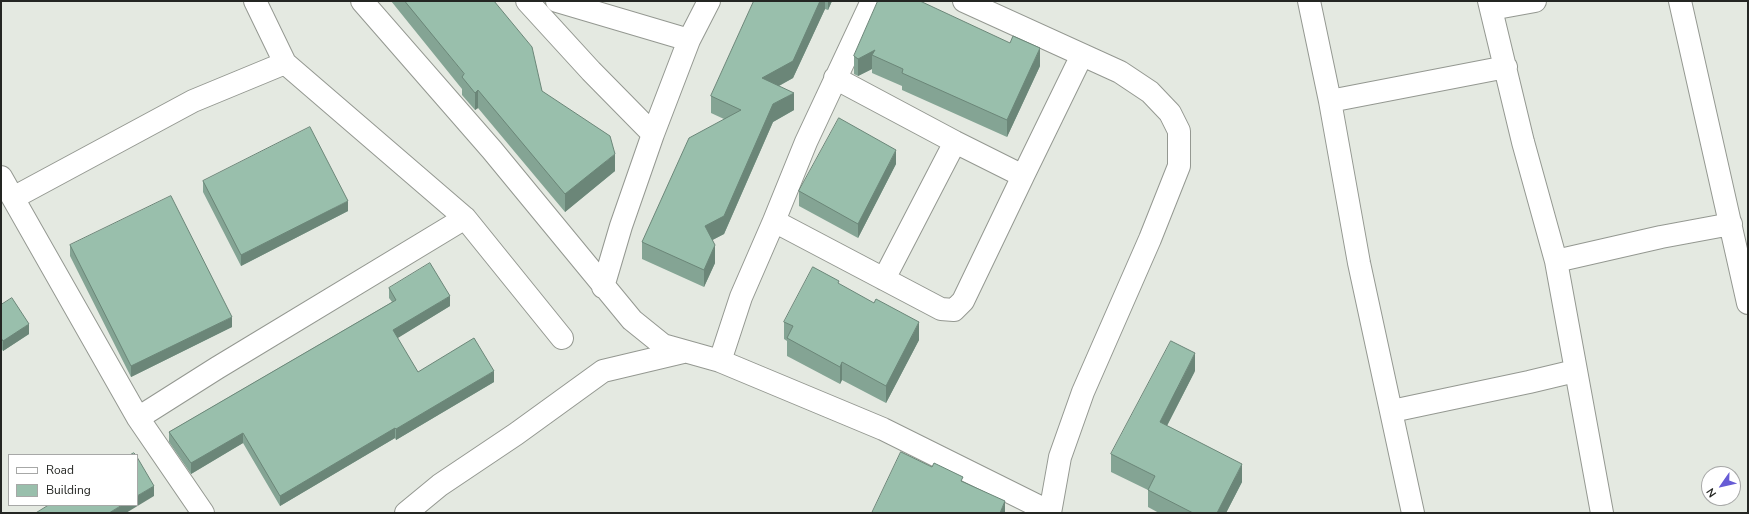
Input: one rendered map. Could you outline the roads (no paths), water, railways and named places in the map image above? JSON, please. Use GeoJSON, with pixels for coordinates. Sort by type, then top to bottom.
{"type":"FeatureCollection","features":[{"type":"Feature","properties":{"kind":"street"},"geometry":{"type":"LineString","coordinates":[[254,1],[285,63],[465,218],[562,338]]}},
{"type":"Feature","properties":{"kind":"street"},"geometry":{"type":"LineString","coordinates":[[362,1],[492,150],[603,287],[632,320],[664,345],[683,352],[720,361],[883,429],[1050,513],[1060,456],[1078,407],[1150,239],[1179,166],[1179,130],[1170,113],[1150,92],[1120,72],[964,1]]}},
{"type":"Feature","properties":{"kind":"street"},"geometry":{"type":"LineString","coordinates":[[527,1],[591,71],[653,134]]}},
{"type":"Feature","properties":{"kind":"street"},"geometry":{"type":"LineString","coordinates":[[557,1],[689,40]]}},
{"type":"Feature","properties":{"kind":"street"},"geometry":{"type":"LineString","coordinates":[[603,287],[621,226],[653,134],[689,40],[709,1]]}},
{"type":"Feature","properties":{"kind":"street"},"geometry":{"type":"LineString","coordinates":[[720,361],[741,297],[806,142],[872,1]]}},
{"type":"Feature","properties":{"kind":"street"},"geometry":{"type":"LineString","coordinates":[[1309,1],[1330,101],[1359,263],[1413,513]]}},
{"type":"Feature","properties":{"kind":"street"},"geometry":{"type":"LineString","coordinates":[[1535,1],[1490,5],[1523,142],[1556,261],[1602,513]]}},
{"type":"Feature","properties":{"kind":"street"},"geometry":{"type":"LineString","coordinates":[[1680,1],[1748,303]]}},
{"type":"Feature","properties":{"kind":"street"},"geometry":{"type":"LineString","coordinates":[[774,221],[941,309],[954,310],[963,301],[1082,55]]}},
{"type":"Feature","properties":{"kind":"street"},"geometry":{"type":"LineString","coordinates":[[13,198],[193,101],[285,63]]}},
{"type":"Feature","properties":{"kind":"street"},"geometry":{"type":"LineString","coordinates":[[1330,101],[1506,67]]}},
{"type":"Feature","properties":{"kind":"street"},"geometry":{"type":"LineString","coordinates":[[836,78],[955,142],[1023,176]]}},
{"type":"Feature","properties":{"kind":"street"},"geometry":{"type":"LineString","coordinates":[[884,279],[955,142]]}},
{"type":"Feature","properties":{"kind":"street"},"geometry":{"type":"LineString","coordinates":[[1,177],[138,418],[196,511]]}},
{"type":"Feature","properties":{"kind":"street"},"geometry":{"type":"LineString","coordinates":[[138,418],[223,364],[465,218]]}},
{"type":"Feature","properties":{"kind":"street"},"geometry":{"type":"LineString","coordinates":[[1556,261],[1661,237],[1731,224]]}},
{"type":"Feature","properties":{"kind":"street"},"geometry":{"type":"LineString","coordinates":[[406,513],[440,485],[516,434],[603,371],[683,352]]}},
{"type":"Feature","properties":{"kind":"street"},"geometry":{"type":"LineString","coordinates":[[1392,411],[1575,371]]}}]}
